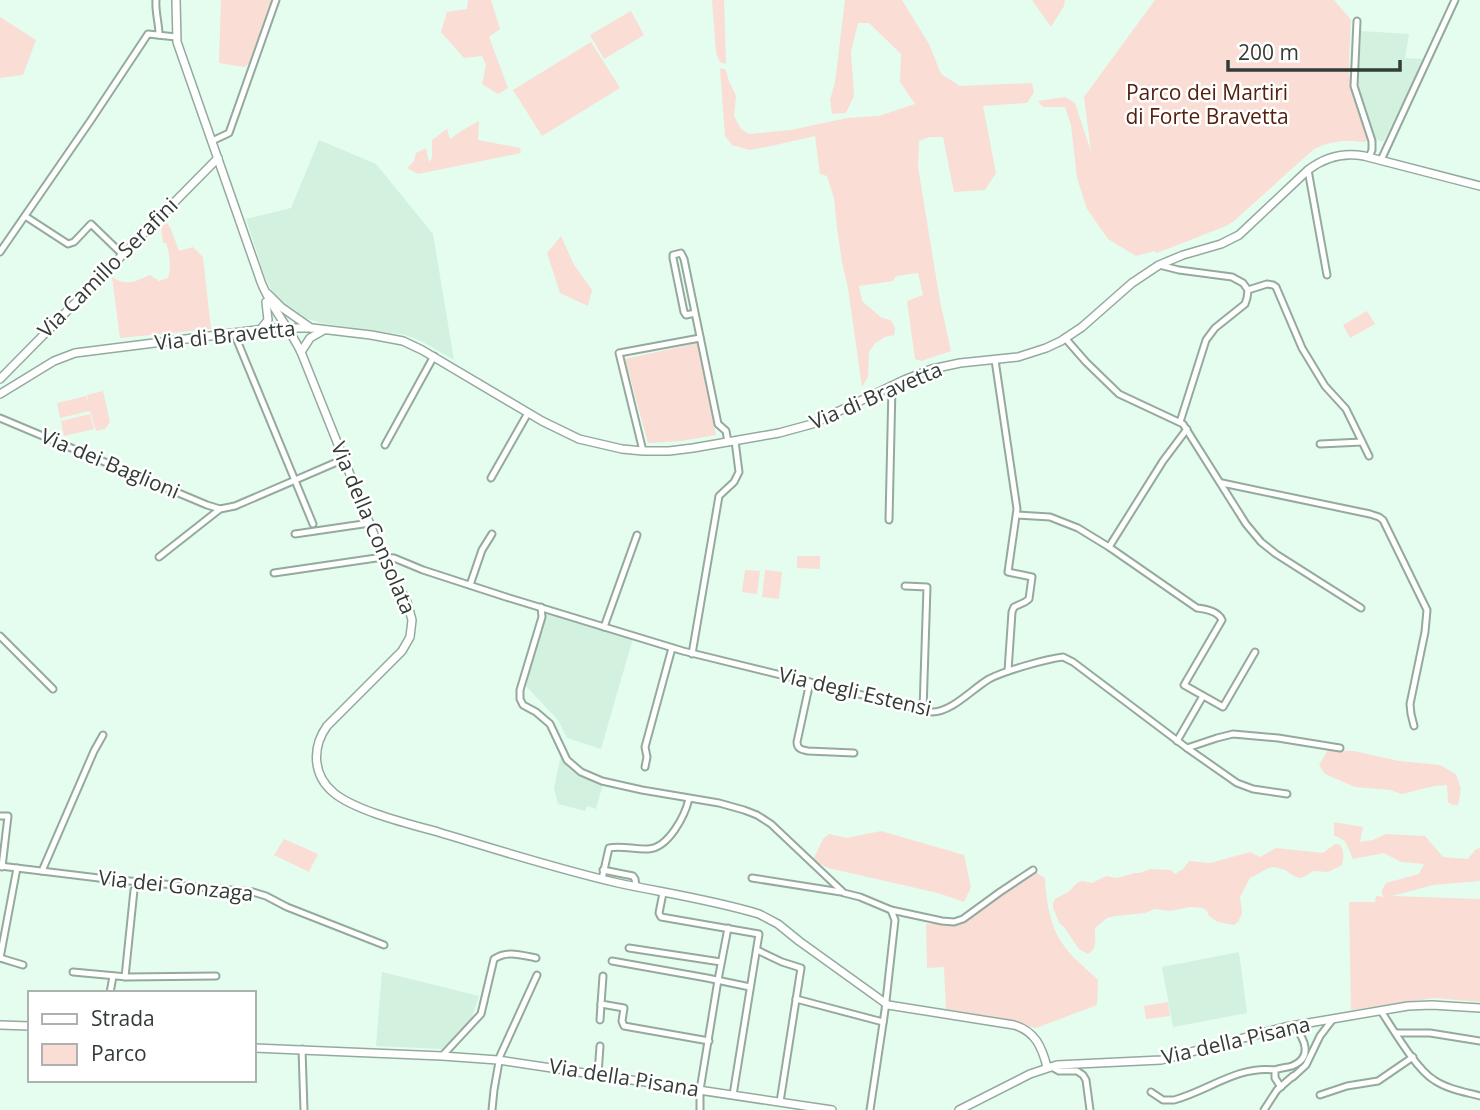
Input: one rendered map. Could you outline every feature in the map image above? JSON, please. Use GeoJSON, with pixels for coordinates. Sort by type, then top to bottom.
{"type":"FeatureCollection","features":[{"type":"Feature","properties":{"kind":"main road"},"geometry":{"type":"LineString","coordinates":[[177,0],[176,37],[264,290],[268,317],[261,329]]}},
{"type":"Feature","properties":{"kind":"main road","name":"Via di Bravetta"},"geometry":{"type":"LineString","coordinates":[[0,394],[54,361],[89,350],[261,329],[312,328],[386,337],[408,343],[551,426],[579,439],[643,451],[677,450],[779,433],[812,424],[937,367],[1028,355],[1046,348],[1082,327],[1132,283],[1159,265],[1236,237],[1308,170],[1335,156],[1347,154],[1369,157],[1480,186]]}},
{"type":"Feature","properties":{"kind":"main road","name":"Via Camillo Serafini"},"geometry":{"type":"LineString","coordinates":[[0,379],[218,158]]}},
{"type":"Feature","properties":{"kind":"main road"},"geometry":{"type":"LineString","coordinates":[[264,290],[281,307],[312,328]]}},
{"type":"Feature","properties":{"kind":"main road","name":"Via della Consolata"},"geometry":{"type":"LineString","coordinates":[[264,290],[301,352],[383,557],[408,606],[412,620],[411,634],[400,654],[322,733],[316,754],[318,771],[324,782],[338,796],[388,817],[602,874],[636,886],[766,917],[885,1004]]}},
{"type":"Feature","properties":{"kind":"main road"},"geometry":{"type":"LineString","coordinates":[[301,352],[310,338],[324,330]]}},
{"type":"Feature","properties":{"kind":"main road"},"geometry":{"type":"LineString","coordinates":[[885,1004],[1017,1026],[1035,1037],[1049,1067]]}},
{"type":"Feature","properties":{"kind":"main road","name":"Via della Pisana"},"geometry":{"type":"LineString","coordinates":[[960,1110],[1025,1076],[1062,1064],[1167,1059],[1293,1026],[1423,1005],[1480,1008]]}},
{"type":"Feature","properties":{"kind":"main road"},"geometry":{"type":"LineString","coordinates":[[0,1025],[28,1026]]}},
{"type":"Feature","properties":{"kind":"main road","name":"Via della Pisana"},"geometry":{"type":"LineString","coordinates":[[256,1048],[498,1060],[832,1110]]}},
{"type":"Feature","properties":{"kind":"street"},"geometry":{"type":"LineString","coordinates":[[156,0],[159,35]]}},
{"type":"Feature","properties":{"kind":"street"},"geometry":{"type":"LineString","coordinates":[[212,141],[229,133],[276,0]]}},
{"type":"Feature","properties":{"kind":"street"},"geometry":{"type":"LineString","coordinates":[[1381,160],[1455,0]]}},
{"type":"Feature","properties":{"kind":"street"},"geometry":{"type":"LineString","coordinates":[[1357,21],[1354,86],[1372,141],[1369,157]]}},
{"type":"Feature","properties":{"kind":"street"},"geometry":{"type":"LineString","coordinates":[[0,252],[148,34],[176,37]]}},
{"type":"Feature","properties":{"kind":"street"},"geometry":{"type":"LineString","coordinates":[[1308,170],[1328,275]]}},
{"type":"Feature","properties":{"kind":"street"},"geometry":{"type":"LineString","coordinates":[[25,216],[69,244],[90,224],[122,254]]}},
{"type":"Feature","properties":{"kind":"street"},"geometry":{"type":"LineString","coordinates":[[692,654],[719,496],[734,482],[739,472],[732,442],[718,424],[683,255],[675,254],[673,258],[684,312],[687,315],[695,313]]}},
{"type":"Feature","properties":{"kind":"street"},"geometry":{"type":"LineString","coordinates":[[1159,265],[1232,277],[1243,283],[1248,290],[1245,304],[1215,328],[1206,340],[1180,422]]}},
{"type":"Feature","properties":{"kind":"street"},"geometry":{"type":"LineString","coordinates":[[1248,290],[1267,284],[1276,287],[1296,336],[1312,366],[1329,392],[1346,409],[1370,456]]}},
{"type":"Feature","properties":{"kind":"street"},"geometry":{"type":"LineString","coordinates":[[234,332],[313,524]]}},
{"type":"Feature","properties":{"kind":"street"},"geometry":{"type":"LineString","coordinates":[[643,451],[619,353],[700,338]]}},
{"type":"Feature","properties":{"kind":"street"},"geometry":{"type":"LineString","coordinates":[[1065,338],[1119,394],[1180,422],[1188,429],[1247,524],[1264,544],[1361,608]]}},
{"type":"Feature","properties":{"kind":"street"},"geometry":{"type":"LineString","coordinates":[[385,445],[434,356]]}},
{"type":"Feature","properties":{"kind":"street"},"geometry":{"type":"LineString","coordinates":[[995,360],[1017,515],[1008,572],[1032,577],[1029,598],[1025,603],[1014,607],[1012,612],[1008,671]]}},
{"type":"Feature","properties":{"kind":"street"},"geometry":{"type":"LineString","coordinates":[[889,520],[892,386]]}},
{"type":"Feature","properties":{"kind":"street"},"geometry":{"type":"LineString","coordinates":[[491,478],[528,412]]}},
{"type":"Feature","properties":{"kind":"street","name":"Via dei Baglioni"},"geometry":{"type":"LineString","coordinates":[[0,418],[220,509]]}},
{"type":"Feature","properties":{"kind":"street"},"geometry":{"type":"LineString","coordinates":[[1109,547],[1163,461],[1188,429]]}},
{"type":"Feature","properties":{"kind":"street"},"geometry":{"type":"LineString","coordinates":[[1320,444],[1362,442]]}},
{"type":"Feature","properties":{"kind":"street"},"geometry":{"type":"LineString","coordinates":[[159,557],[220,509],[235,506],[344,459]]}},
{"type":"Feature","properties":{"kind":"street"},"geometry":{"type":"LineString","coordinates":[[1222,483],[1370,514],[1383,520],[1427,610],[1411,699],[1414,726]]}},
{"type":"Feature","properties":{"kind":"street"},"geometry":{"type":"LineString","coordinates":[[1017,515],[1055,518],[1078,528],[1197,608],[1207,609],[1220,616],[1222,620],[1184,685],[1203,696],[1223,707],[1255,652]]}},
{"type":"Feature","properties":{"kind":"street"},"geometry":{"type":"LineString","coordinates":[[295,534],[370,523]]}},
{"type":"Feature","properties":{"kind":"street"},"geometry":{"type":"LineString","coordinates":[[470,585],[484,546],[492,534]]}},
{"type":"Feature","properties":{"kind":"street"},"geometry":{"type":"LineString","coordinates":[[604,627],[637,535]]}},
{"type":"Feature","properties":{"kind":"street"},"geometry":{"type":"LineString","coordinates":[[274,573],[383,557]]}},
{"type":"Feature","properties":{"kind":"street","name":"Via degli Estensi"},"geometry":{"type":"LineString","coordinates":[[383,557],[394,558],[423,570],[692,654],[934,712],[943,711],[989,680],[1008,671],[1060,657],[1068,659],[1237,783],[1253,789],[1287,794]]}},
{"type":"Feature","properties":{"kind":"street"},"geometry":{"type":"LineString","coordinates":[[905,586],[927,587],[923,710]]}},
{"type":"Feature","properties":{"kind":"street"},"geometry":{"type":"LineString","coordinates":[[541,607],[542,617],[520,690],[521,702],[550,724],[571,764],[581,772],[602,781],[738,808],[763,818],[844,893]]}},
{"type":"Feature","properties":{"kind":"street"},"geometry":{"type":"LineString","coordinates":[[0,636],[53,689]]}},
{"type":"Feature","properties":{"kind":"street"},"geometry":{"type":"LineString","coordinates":[[645,767],[645,747],[672,648]]}},
{"type":"Feature","properties":{"kind":"street"},"geometry":{"type":"LineString","coordinates":[[810,682],[798,746],[808,751],[854,753]]}},
{"type":"Feature","properties":{"kind":"street"},"geometry":{"type":"LineString","coordinates":[[1177,741],[1203,696]]}},
{"type":"Feature","properties":{"kind":"street"},"geometry":{"type":"LineString","coordinates":[[1187,748],[1233,734],[1340,748]]}},
{"type":"Feature","properties":{"kind":"street"},"geometry":{"type":"LineString","coordinates":[[42,872],[103,735]]}},
{"type":"Feature","properties":{"kind":"street"},"geometry":{"type":"LineString","coordinates":[[602,874],[610,847],[649,849],[662,843],[682,820],[689,799]]}},
{"type":"Feature","properties":{"kind":"street"},"geometry":{"type":"LineString","coordinates":[[0,816],[8,816],[1,867]]}},
{"type":"Feature","properties":{"kind":"street","name":"Via dei Gonzaga"},"geometry":{"type":"LineString","coordinates":[[1,867],[253,891],[384,945]]}},
{"type":"Feature","properties":{"kind":"street"},"geometry":{"type":"LineString","coordinates":[[17,869],[0,958],[23,965]]}},
{"type":"Feature","properties":{"kind":"street"},"geometry":{"type":"LineString","coordinates":[[752,878],[844,893],[891,910],[954,922],[963,919],[1033,870]]}},
{"type":"Feature","properties":{"kind":"street"},"geometry":{"type":"LineString","coordinates":[[125,977],[134,890]]}},
{"type":"Feature","properties":{"kind":"street"},"geometry":{"type":"LineString","coordinates":[[663,893],[659,913],[661,917],[759,934],[733,1095]]}},
{"type":"Feature","properties":{"kind":"street"},"geometry":{"type":"LineString","coordinates":[[870,1110],[895,920],[891,910]]}},
{"type":"Feature","properties":{"kind":"street"},"geometry":{"type":"LineString","coordinates":[[700,1110],[728,928]]}},
{"type":"Feature","properties":{"kind":"street"},"geometry":{"type":"LineString","coordinates":[[629,948],[721,962]]}},
{"type":"Feature","properties":{"kind":"street"},"geometry":{"type":"LineString","coordinates":[[757,950],[802,968],[780,1102]]}},
{"type":"Feature","properties":{"kind":"street"},"geometry":{"type":"LineString","coordinates":[[442,1056],[481,1014],[494,959],[510,953],[536,958]]}},
{"type":"Feature","properties":{"kind":"street"},"geometry":{"type":"LineString","coordinates":[[612,961],[750,987]]}},
{"type":"Feature","properties":{"kind":"street"},"geometry":{"type":"LineString","coordinates":[[73,972],[125,977],[216,976]]}},
{"type":"Feature","properties":{"kind":"street"},"geometry":{"type":"LineString","coordinates":[[492,1110],[498,1060],[537,975]]}},
{"type":"Feature","properties":{"kind":"street"},"geometry":{"type":"LineString","coordinates":[[110,991],[113,976]]}},
{"type":"Feature","properties":{"kind":"street"},"geometry":{"type":"LineString","coordinates":[[600,1020],[603,976]]}},
{"type":"Feature","properties":{"kind":"street"},"geometry":{"type":"LineString","coordinates":[[796,999],[883,1022]]}},
{"type":"Feature","properties":{"kind":"street"},"geometry":{"type":"LineString","coordinates":[[601,1004],[624,1009],[624,1026],[709,1041]]}},
{"type":"Feature","properties":{"kind":"street"},"geometry":{"type":"LineString","coordinates":[[1381,1011],[1427,1074],[1446,1087],[1480,1096]]}},
{"type":"Feature","properties":{"kind":"street"},"geometry":{"type":"LineString","coordinates":[[1264,1110],[1281,1087],[1306,1065],[1315,1044],[1333,1019]]}},
{"type":"Feature","properties":{"kind":"street"},"geometry":{"type":"LineString","coordinates":[[1151,1093],[1163,1100],[1174,1100],[1251,1070],[1288,1067],[1302,1058],[1305,1052],[1305,1042],[1293,1026]]}},
{"type":"Feature","properties":{"kind":"street"},"geometry":{"type":"LineString","coordinates":[[1396,1033],[1430,1033],[1480,1041]]}},
{"type":"Feature","properties":{"kind":"street"},"geometry":{"type":"LineString","coordinates":[[1305,1042],[1315,1044]]}},
{"type":"Feature","properties":{"kind":"street"},"geometry":{"type":"LineString","coordinates":[[598,1074],[600,1046]]}},
{"type":"Feature","properties":{"kind":"street"},"geometry":{"type":"LineString","coordinates":[[302,1049],[304,1110]]}},
{"type":"Feature","properties":{"kind":"street"},"geometry":{"type":"LineString","coordinates":[[1320,1095],[1347,1086],[1378,1081],[1413,1057]]}},
{"type":"Feature","properties":{"kind":"street"},"geometry":{"type":"LineString","coordinates":[[1049,1067],[1059,1071],[1082,1073],[1086,1080],[1090,1110]]}},
{"type":"Feature","properties":{"kind":"street"},"geometry":{"type":"LineString","coordinates":[[1288,1067],[1293,1077]]}},
{"type":"Feature","properties":{"kind":"street"},"geometry":{"type":"LineString","coordinates":[[1275,1070],[1275,1080],[1281,1087]]}},
{"type":"Feature","properties":{"kind":"shaded area"},"geometry":{"type":"Polygon","coordinates":[[[1361,31],[1409,34],[1405,58],[1425,59],[1383,142],[1376,139],[1358,92],[1361,31]]]}},
{"type":"Feature","properties":{"kind":"shaded area"},"geometry":{"type":"Polygon","coordinates":[[[319,140],[376,164],[433,234],[454,360],[405,335],[321,323],[304,318],[283,303],[271,289],[246,219],[291,208],[319,140]]]}},
{"type":"Feature","properties":{"kind":"shaded area"},"geometry":{"type":"Polygon","coordinates":[[[546,611],[633,638],[601,749],[567,738],[558,720],[526,686],[546,611]]]}},
{"type":"Feature","properties":{"kind":"shaded area"},"geometry":{"type":"Polygon","coordinates":[[[561,755],[578,773],[603,784],[596,809],[587,806],[585,811],[558,804],[554,788],[561,755]]]}},
{"type":"Feature","properties":{"kind":"shaded area"},"geometry":{"type":"Polygon","coordinates":[[[1239,952],[1247,1013],[1173,1027],[1162,967],[1239,952]]]}},
{"type":"Feature","properties":{"kind":"shaded area"},"geometry":{"type":"Polygon","coordinates":[[[382,972],[479,996],[470,1023],[442,1049],[376,1046],[382,972]]]}},
{"type":"Feature","properties":{"kind":"green space"},"geometry":{"type":"Polygon","coordinates":[[[221,0],[272,0],[249,64],[244,67],[219,63],[221,0]]]}},
{"type":"Feature","properties":{"kind":"green space"},"geometry":{"type":"Polygon","coordinates":[[[468,0],[491,0],[500,29],[489,37],[508,88],[498,94],[482,84],[486,65],[482,56],[464,58],[441,32],[447,12],[467,9],[468,0]]]}},
{"type":"Feature","properties":{"kind":"green space"},"geometry":{"type":"Polygon","coordinates":[[[712,0],[724,0],[726,64],[720,62],[716,53],[712,0]]]}},
{"type":"Feature","properties":{"kind":"green space"},"geometry":{"type":"Polygon","coordinates":[[[845,0],[902,0],[929,44],[941,74],[960,86],[1032,83],[1034,92],[1027,103],[983,106],[996,173],[985,190],[954,192],[943,137],[929,137],[919,141],[918,167],[951,351],[921,361],[915,359],[907,301],[923,295],[918,273],[896,276],[893,281],[859,286],[862,301],[882,318],[891,320],[895,328],[894,335],[875,343],[869,352],[868,377],[862,387],[834,198],[827,176],[820,174],[815,136],[749,150],[732,145],[725,136],[720,69],[726,70],[736,96],[734,116],[741,129],[749,134],[791,130],[847,118],[879,116],[915,104],[900,82],[901,54],[869,23],[858,23],[851,52],[854,96],[846,113],[832,114],[830,100],[835,82],[845,0]]]}},
{"type":"Feature","properties":{"kind":"green space"},"geometry":{"type":"Polygon","coordinates":[[[1032,0],[1065,0],[1051,27],[1032,0]]]}},
{"type":"Feature","properties":{"kind":"green space","name":"Parco dei Martiri di Forte Bravetta"},"geometry":{"type":"Polygon","coordinates":[[[1155,0],[1334,0],[1351,20],[1350,84],[1366,128],[1367,140],[1333,142],[1314,149],[1226,226],[1157,253],[1154,251],[1136,256],[1108,239],[1087,209],[1077,178],[1071,125],[1065,107],[1043,107],[1038,101],[1065,97],[1075,103],[1091,152],[1084,97],[1155,0]]]}},
{"type":"Feature","properties":{"kind":"green space"},"geometry":{"type":"Polygon","coordinates":[[[631,11],[644,35],[604,59],[590,35],[631,11]]]}},
{"type":"Feature","properties":{"kind":"green space"},"geometry":{"type":"Polygon","coordinates":[[[0,17],[36,40],[23,75],[0,78],[0,17]]]}},
{"type":"Feature","properties":{"kind":"green space"},"geometry":{"type":"Polygon","coordinates":[[[591,42],[620,88],[542,136],[513,90],[591,42]]]}},
{"type":"Feature","properties":{"kind":"green space"},"geometry":{"type":"Polygon","coordinates":[[[479,121],[478,140],[520,148],[521,153],[418,174],[407,168],[414,161],[416,153],[426,148],[429,162],[432,158],[432,140],[447,129],[450,139],[479,121]]]}},
{"type":"Feature","properties":{"kind":"green space"},"geometry":{"type":"Polygon","coordinates":[[[166,222],[179,251],[193,247],[203,257],[211,329],[120,338],[112,277],[127,282],[150,275],[159,281],[168,278],[169,255],[166,243],[163,243],[161,227],[166,222]]]}},
{"type":"Feature","properties":{"kind":"green space"},"geometry":{"type":"Polygon","coordinates":[[[561,236],[574,265],[592,290],[588,306],[560,293],[547,253],[561,236]]]}},
{"type":"Feature","properties":{"kind":"green space"},"geometry":{"type":"Polygon","coordinates":[[[1367,311],[1375,324],[1350,338],[1343,325],[1367,311]]]}},
{"type":"Feature","properties":{"kind":"green space"},"geometry":{"type":"Polygon","coordinates":[[[698,343],[716,435],[648,443],[625,359],[698,343]]]}},
{"type":"Feature","properties":{"kind":"green space"},"geometry":{"type":"Polygon","coordinates":[[[103,391],[110,422],[105,429],[96,431],[90,411],[60,418],[57,403],[86,396],[89,404],[87,395],[103,391]]]}},
{"type":"Feature","properties":{"kind":"green space"},"geometry":{"type":"Polygon","coordinates":[[[90,414],[94,429],[64,436],[61,421],[90,414]]]}},
{"type":"Feature","properties":{"kind":"green space"},"geometry":{"type":"Polygon","coordinates":[[[797,556],[820,556],[820,569],[797,568],[797,556]]]}},
{"type":"Feature","properties":{"kind":"green space"},"geometry":{"type":"Polygon","coordinates":[[[745,570],[760,571],[757,594],[742,592],[745,570]]]}},
{"type":"Feature","properties":{"kind":"green space"},"geometry":{"type":"Polygon","coordinates":[[[765,570],[782,572],[779,599],[762,597],[765,570]]]}},
{"type":"Feature","properties":{"kind":"green space"},"geometry":{"type":"Polygon","coordinates":[[[1328,750],[1354,751],[1399,761],[1440,765],[1456,774],[1461,789],[1458,805],[1448,802],[1447,785],[1402,794],[1390,790],[1355,787],[1325,774],[1319,765],[1328,750]]]}},
{"type":"Feature","properties":{"kind":"green space"},"geometry":{"type":"Polygon","coordinates":[[[1334,822],[1363,827],[1360,842],[1386,834],[1425,836],[1443,857],[1468,859],[1480,848],[1480,881],[1433,885],[1392,896],[1480,899],[1480,1002],[1434,998],[1351,1010],[1349,902],[1375,902],[1376,896],[1385,897],[1382,890],[1386,883],[1419,874],[1424,864],[1401,862],[1384,853],[1353,859],[1345,841],[1334,835],[1334,822]]]}},
{"type":"Feature","properties":{"kind":"green space"},"geometry":{"type":"Polygon","coordinates":[[[881,831],[964,855],[971,887],[964,902],[938,893],[828,868],[813,860],[823,839],[829,834],[847,838],[881,831]]]}},
{"type":"Feature","properties":{"kind":"green space"},"geometry":{"type":"Polygon","coordinates":[[[284,839],[318,854],[309,872],[274,855],[284,839]]]}},
{"type":"Feature","properties":{"kind":"green space"},"geometry":{"type":"Polygon","coordinates":[[[1335,844],[1340,845],[1342,850],[1342,865],[1328,872],[1313,871],[1299,878],[1274,867],[1250,878],[1240,897],[1242,913],[1234,925],[1218,922],[1203,908],[1190,907],[1170,911],[1155,909],[1145,913],[1115,916],[1107,918],[1095,928],[1095,946],[1088,954],[1079,949],[1060,924],[1053,908],[1055,899],[1082,881],[1092,883],[1106,876],[1117,878],[1150,869],[1171,870],[1175,874],[1189,861],[1210,863],[1250,852],[1260,857],[1276,848],[1323,853],[1335,844]]]}},
{"type":"Feature","properties":{"kind":"green space"},"geometry":{"type":"Polygon","coordinates":[[[1033,873],[1045,878],[1049,912],[1062,943],[1098,980],[1097,1005],[1036,1028],[946,1009],[944,967],[927,968],[926,924],[965,923],[1018,881],[1033,873]]]}},
{"type":"Feature","properties":{"kind":"green space"},"geometry":{"type":"Polygon","coordinates":[[[1168,1002],[1170,1016],[1146,1019],[1144,1006],[1168,1002]]]}}]}
